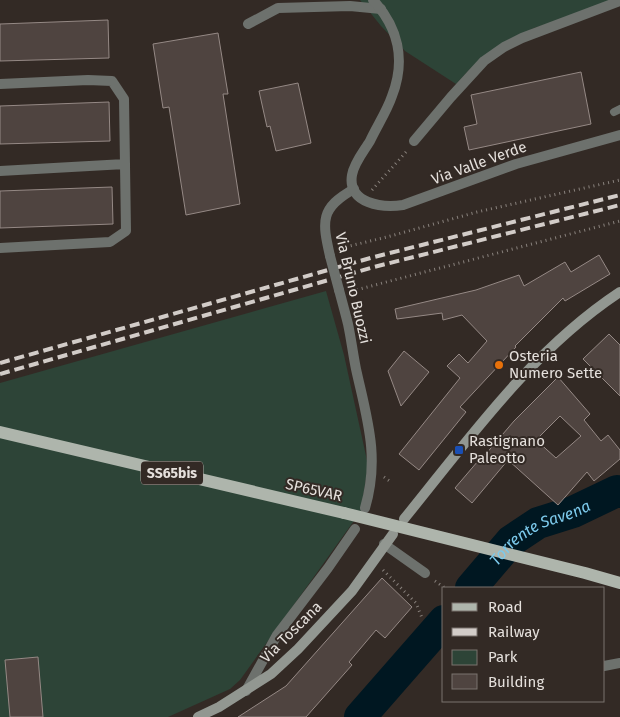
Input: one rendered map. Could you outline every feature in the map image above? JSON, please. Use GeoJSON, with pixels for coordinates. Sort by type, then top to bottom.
{"type":"FeatureCollection","features":[{"type":"Feature","properties":{"kind":"main road"},"geometry":{"type":"LineString","coordinates":[[404,520],[464,444],[517,383],[572,329],[620,292]]}},
{"type":"Feature","properties":{"kind":"main road","name":"SP65VAR"},"geometry":{"type":"LineString","coordinates":[[0,432],[344,514],[620,583]]}},
{"type":"Feature","properties":{"kind":"main road","name":"Via Toscana"},"geometry":{"type":"LineString","coordinates":[[198,717],[246,692],[271,674],[298,649],[352,591],[393,534]]}},
{"type":"Feature","properties":{"kind":"street"},"geometry":{"type":"LineString","coordinates":[[363,200],[354,188],[352,176],[393,95],[398,60],[395,33],[382,9],[373,0]]}},
{"type":"Feature","properties":{"kind":"street"},"geometry":{"type":"LineString","coordinates":[[414,141],[484,62],[504,46],[620,1]]}},
{"type":"Feature","properties":{"kind":"street"},"geometry":{"type":"LineString","coordinates":[[248,24],[278,8],[350,6],[382,9]]}},
{"type":"Feature","properties":{"kind":"street"},"geometry":{"type":"LineString","coordinates":[[0,84],[88,80],[112,81],[124,99],[126,230],[110,242],[0,248]]}},
{"type":"Feature","properties":{"kind":"street","name":"Via Valle Verde"},"geometry":{"type":"LineString","coordinates":[[363,200],[380,206],[403,205],[516,164],[620,135]]}},
{"type":"Feature","properties":{"kind":"street"},"geometry":{"type":"LineString","coordinates":[[0,171],[125,164]]}},
{"type":"Feature","properties":{"kind":"street","name":"Via Bruno Buozzi"},"geometry":{"type":"LineString","coordinates":[[354,188],[337,199],[327,213],[324,228],[348,324],[371,430],[373,469],[366,508]]}},
{"type":"Feature","properties":{"kind":"street"},"geometry":{"type":"LineString","coordinates":[[246,692],[277,635],[328,568],[354,529]]}},
{"type":"Feature","properties":{"kind":"street"},"geometry":{"type":"LineString","coordinates":[[384,544],[425,573]]}},
{"type":"Feature","properties":{"kind":"street"},"geometry":{"type":"LineString","coordinates":[[605,666],[620,663]]}},
{"type":"Feature","properties":{"kind":"path"},"geometry":{"type":"LineString","coordinates":[[363,200],[414,141]]}},
{"type":"Feature","properties":{"kind":"path"},"geometry":{"type":"LineString","coordinates":[[329,253],[477,212],[620,180]]}},
{"type":"Feature","properties":{"kind":"path"},"geometry":{"type":"LineString","coordinates":[[339,292],[620,221]]}},
{"type":"Feature","properties":{"kind":"path"},"geometry":{"type":"LineString","coordinates":[[383,570],[416,603],[422,618]]}},
{"type":"Feature","properties":{"kind":"green space"},"geometry":{"type":"Polygon","coordinates":[[[360,0],[613,0],[580,14],[534,28],[498,47],[470,69],[456,84],[405,51],[360,0]]]}},
{"type":"Feature","properties":{"kind":"green space"},"geometry":{"type":"Polygon","coordinates":[[[326,291],[344,355],[368,465],[361,511],[240,680],[230,689],[168,717],[0,717],[0,383],[326,291]]]}},
{"type":"Feature","properties":{"kind":"building"},"geometry":{"type":"Polygon","coordinates":[[[108,20],[109,58],[0,61],[0,24],[108,20]]]}},
{"type":"Feature","properties":{"kind":"building"},"geometry":{"type":"Polygon","coordinates":[[[218,33],[228,94],[223,94],[240,204],[186,215],[169,107],[163,108],[153,44],[218,33]]]}},
{"type":"Feature","properties":{"kind":"building"},"geometry":{"type":"Polygon","coordinates":[[[581,72],[591,124],[469,150],[464,127],[477,124],[471,95],[581,72]]]}},
{"type":"Feature","properties":{"kind":"building"},"geometry":{"type":"Polygon","coordinates":[[[298,83],[311,143],[276,151],[270,126],[267,127],[259,91],[298,83]]]}},
{"type":"Feature","properties":{"kind":"building"},"geometry":{"type":"Polygon","coordinates":[[[109,102],[110,141],[0,144],[0,106],[109,102]]]}},
{"type":"Feature","properties":{"kind":"building"},"geometry":{"type":"Polygon","coordinates":[[[112,187],[113,224],[0,228],[0,191],[112,187]]]}},
{"type":"Feature","properties":{"kind":"building"},"geometry":{"type":"Polygon","coordinates":[[[599,255],[610,274],[565,301],[563,298],[515,346],[460,407],[466,412],[419,470],[399,454],[460,378],[447,366],[459,354],[468,363],[487,341],[462,315],[443,320],[442,313],[397,319],[395,309],[476,290],[519,275],[524,286],[565,262],[571,272],[599,255]]]}},
{"type":"Feature","properties":{"kind":"building"},"geometry":{"type":"Polygon","coordinates":[[[609,334],[620,345],[620,396],[583,359],[609,334]]]}},
{"type":"Feature","properties":{"kind":"building"},"geometry":{"type":"Polygon","coordinates":[[[404,351],[429,372],[401,406],[388,371],[404,351]]]}},
{"type":"Feature","properties":{"kind":"building"},"geometry":{"type":"Polygon","coordinates":[[[558,377],[590,414],[584,420],[601,441],[608,435],[620,450],[620,459],[594,481],[587,472],[558,505],[508,460],[472,503],[455,488],[514,421],[558,377]],[[560,416],[536,440],[556,458],[581,436],[560,416]]]}},
{"type":"Feature","properties":{"kind":"building"},"geometry":{"type":"Polygon","coordinates":[[[382,578],[412,607],[385,638],[376,630],[349,662],[352,665],[306,717],[238,717],[286,686],[382,578]]]}},
{"type":"Feature","properties":{"kind":"building"},"geometry":{"type":"Polygon","coordinates":[[[38,657],[43,717],[10,717],[5,660],[38,657]]]}},
{"type":"Feature","properties":{"kind":"waterway","name":"Torrente Savena"},"geometry":{"type":"LineString","coordinates":[[472,587],[511,541],[538,523],[573,512],[617,491],[620,492]]}},
{"type":"Feature","properties":{"kind":"waterway","name":"Torrente Savena"},"geometry":{"type":"LineString","coordinates":[[360,717],[442,623]]}},
{"type":"Feature","properties":{"kind":"railway"},"geometry":{"type":"LineString","coordinates":[[0,363],[374,257],[620,195]]}},
{"type":"Feature","properties":{"kind":"railway"},"geometry":{"type":"LineString","coordinates":[[0,374],[374,267],[620,205]]}},
{"type":"Feature","properties":{"kind":"place","name":"Osteria Numero Sette"},"geometry":{"type":"Point","coordinates":[499,365]}},
{"type":"Feature","properties":{"kind":"place","name":"Rastignano Paleotto"},"geometry":{"type":"Point","coordinates":[459,450]}}]}
